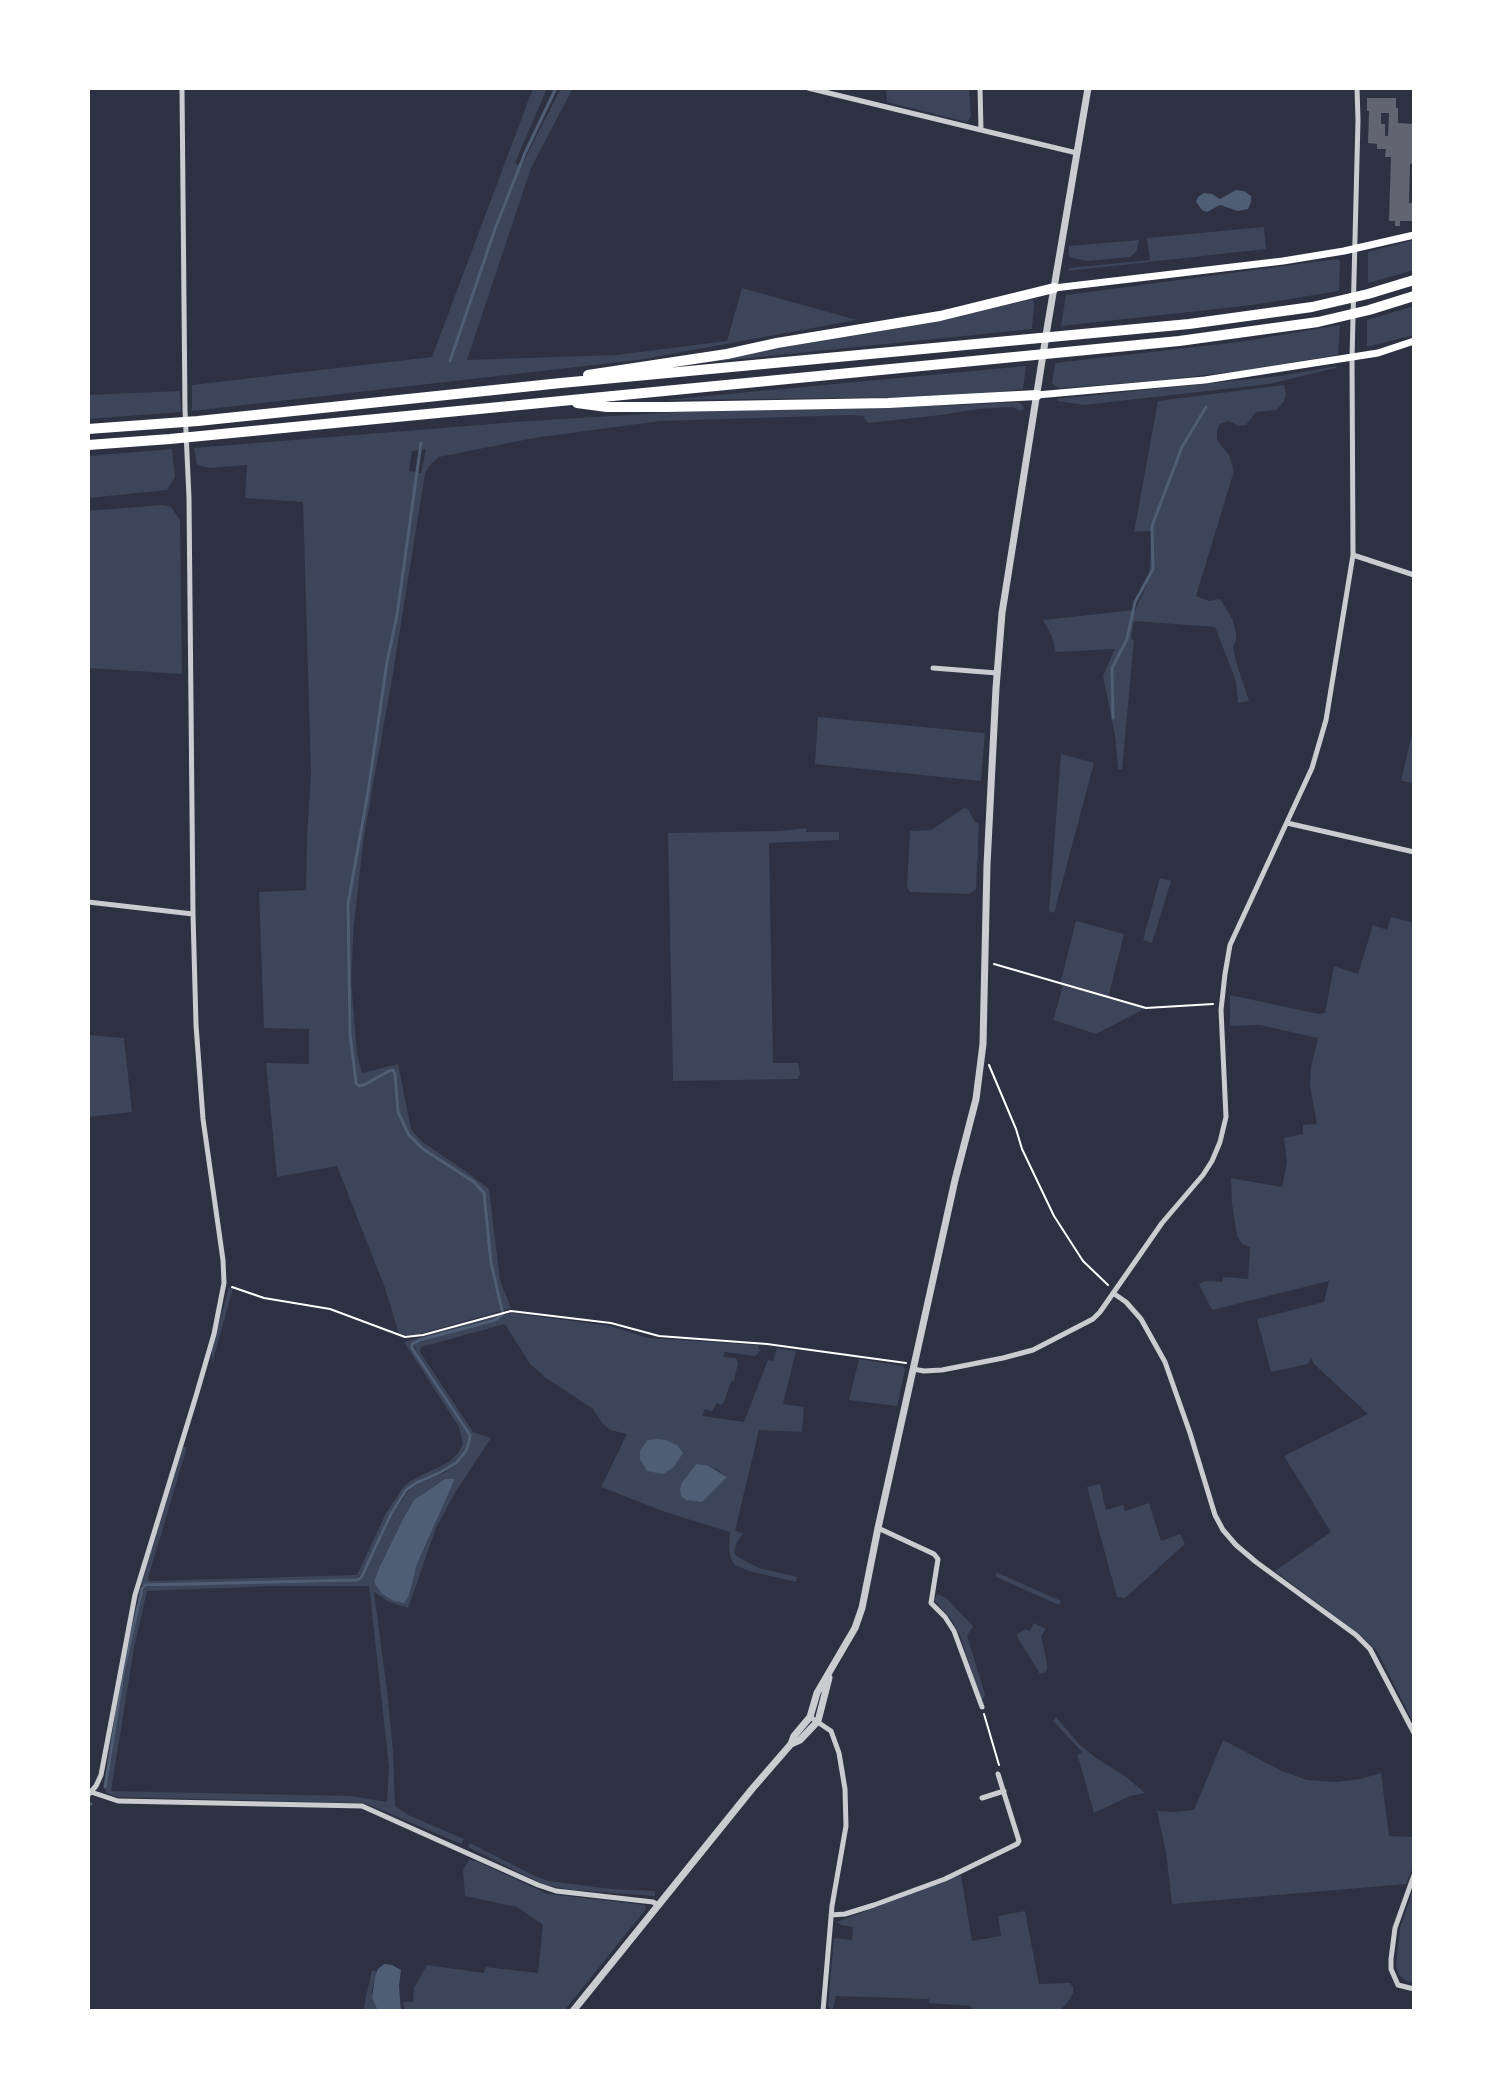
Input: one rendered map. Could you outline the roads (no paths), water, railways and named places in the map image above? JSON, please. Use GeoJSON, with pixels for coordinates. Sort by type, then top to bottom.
{"type":"FeatureCollection","features":[{"type":"Feature","properties":{"kind":"highway"},"geometry":{"type":"LineString","coordinates":[[88,429],[198,421],[561,383],[1203,323],[1312,307],[1414,280]]}},
{"type":"Feature","properties":{"kind":"highway"},"geometry":{"type":"LineString","coordinates":[[561,383],[595,373],[727,354],[940,316],[1054,288]]}},
{"type":"Feature","properties":{"kind":"highway"},"geometry":{"type":"LineString","coordinates":[[88,445],[1205,338],[1318,322],[1414,296]]}},
{"type":"Feature","properties":{"kind":"highway"},"geometry":{"type":"LineString","coordinates":[[559,400],[607,407],[888,403],[1037,395]]}},
{"type":"Feature","properties":{"kind":"main road"},"geometry":{"type":"LineString","coordinates":[[1054,288],[1237,267],[1355,249],[1414,235]]}},
{"type":"Feature","properties":{"kind":"main road"},"geometry":{"type":"LineString","coordinates":[[1037,395],[1205,380],[1352,358],[1414,341]]}},
{"type":"Feature","properties":{"kind":"street"},"geometry":{"type":"LineString","coordinates":[[182,88],[196,1025],[203,1119],[224,1283],[214,1334],[135,1595],[105,1759],[101,1775],[90,1793],[118,1801],[362,1806],[547,1888],[658,1905]]}},
{"type":"Feature","properties":{"kind":"street"},"geometry":{"type":"LineString","coordinates":[[808,88],[1077,153]]}},
{"type":"Feature","properties":{"kind":"street"},"geometry":{"type":"LineString","coordinates":[[843,88],[843,96]]}},
{"type":"Feature","properties":{"kind":"street"},"geometry":{"type":"LineString","coordinates":[[980,88],[981,130]]}},
{"type":"Feature","properties":{"kind":"street"},"geometry":{"type":"LineString","coordinates":[[573,2011],[791,1744],[800,1740],[814,1719],[830,1672],[855,1628],[862,1608],[955,1180],[976,1099],[981,1058],[988,850],[1002,613],[1088,88]]}},
{"type":"Feature","properties":{"kind":"street"},"geometry":{"type":"LineString","coordinates":[[914,1367],[924,1371],[942,1370],[1033,1350],[1093,1319],[1162,1223],[1203,1175],[1220,1142],[1226,1117],[1222,1003],[1230,945],[1312,768],[1326,720],[1353,555],[1352,358],[1357,88]]}},
{"type":"Feature","properties":{"kind":"street"},"geometry":{"type":"LineString","coordinates":[[1353,555],[1414,575]]}},
{"type":"Feature","properties":{"kind":"street"},"geometry":{"type":"LineString","coordinates":[[933,668],[997,673]]}},
{"type":"Feature","properties":{"kind":"street"},"geometry":{"type":"LineString","coordinates":[[1287,823],[1414,852]]}},
{"type":"Feature","properties":{"kind":"street"},"geometry":{"type":"LineString","coordinates":[[88,902],[193,914]]}},
{"type":"Feature","properties":{"kind":"street"},"geometry":{"type":"LineString","coordinates":[[1113,1293],[1141,1319],[1165,1362],[1215,1515],[1223,1530],[1256,1562],[1356,1635],[1370,1649],[1414,1733]]}},
{"type":"Feature","properties":{"kind":"street"},"geometry":{"type":"LineString","coordinates":[[878,1528],[934,1554],[938,1559],[931,1603],[954,1631],[982,1707]]}},
{"type":"Feature","properties":{"kind":"street"},"geometry":{"type":"LineString","coordinates":[[814,1719],[831,1731],[839,1753],[845,1789],[846,1826],[831,1915],[823,2011]]}},
{"type":"Feature","properties":{"kind":"street"},"geometry":{"type":"LineString","coordinates":[[831,1915],[874,1905],[945,1879],[1017,1844],[1019,1841],[998,1774]]}},
{"type":"Feature","properties":{"kind":"street"},"geometry":{"type":"LineString","coordinates":[[982,1798],[1004,1791]]}},
{"type":"Feature","properties":{"kind":"street"},"geometry":{"type":"LineString","coordinates":[[1414,1875],[1395,1928],[1391,1969],[1398,1985],[1414,1989]]}},
{"type":"Feature","properties":{"kind":"waterway"},"geometry":{"type":"LineString","coordinates":[[450,361],[495,229],[525,153],[556,88]]}},
{"type":"Feature","properties":{"kind":"waterway"},"geometry":{"type":"LineString","coordinates":[[1113,718],[1112,668],[1127,639],[1135,602],[1153,569],[1152,526],[1182,447],[1206,407]]}},
{"type":"Feature","properties":{"kind":"waterway"},"geometry":{"type":"LineString","coordinates":[[105,1787],[124,1669],[145,1585],[361,1578],[391,1514],[406,1490],[456,1463],[469,1442],[470,1435],[412,1344],[495,1320],[503,1314],[491,1263],[484,1193],[474,1182],[423,1149],[409,1135],[398,1112],[393,1070],[364,1085],[356,1083],[350,1033],[348,904],[397,615],[421,443]]}}]}
